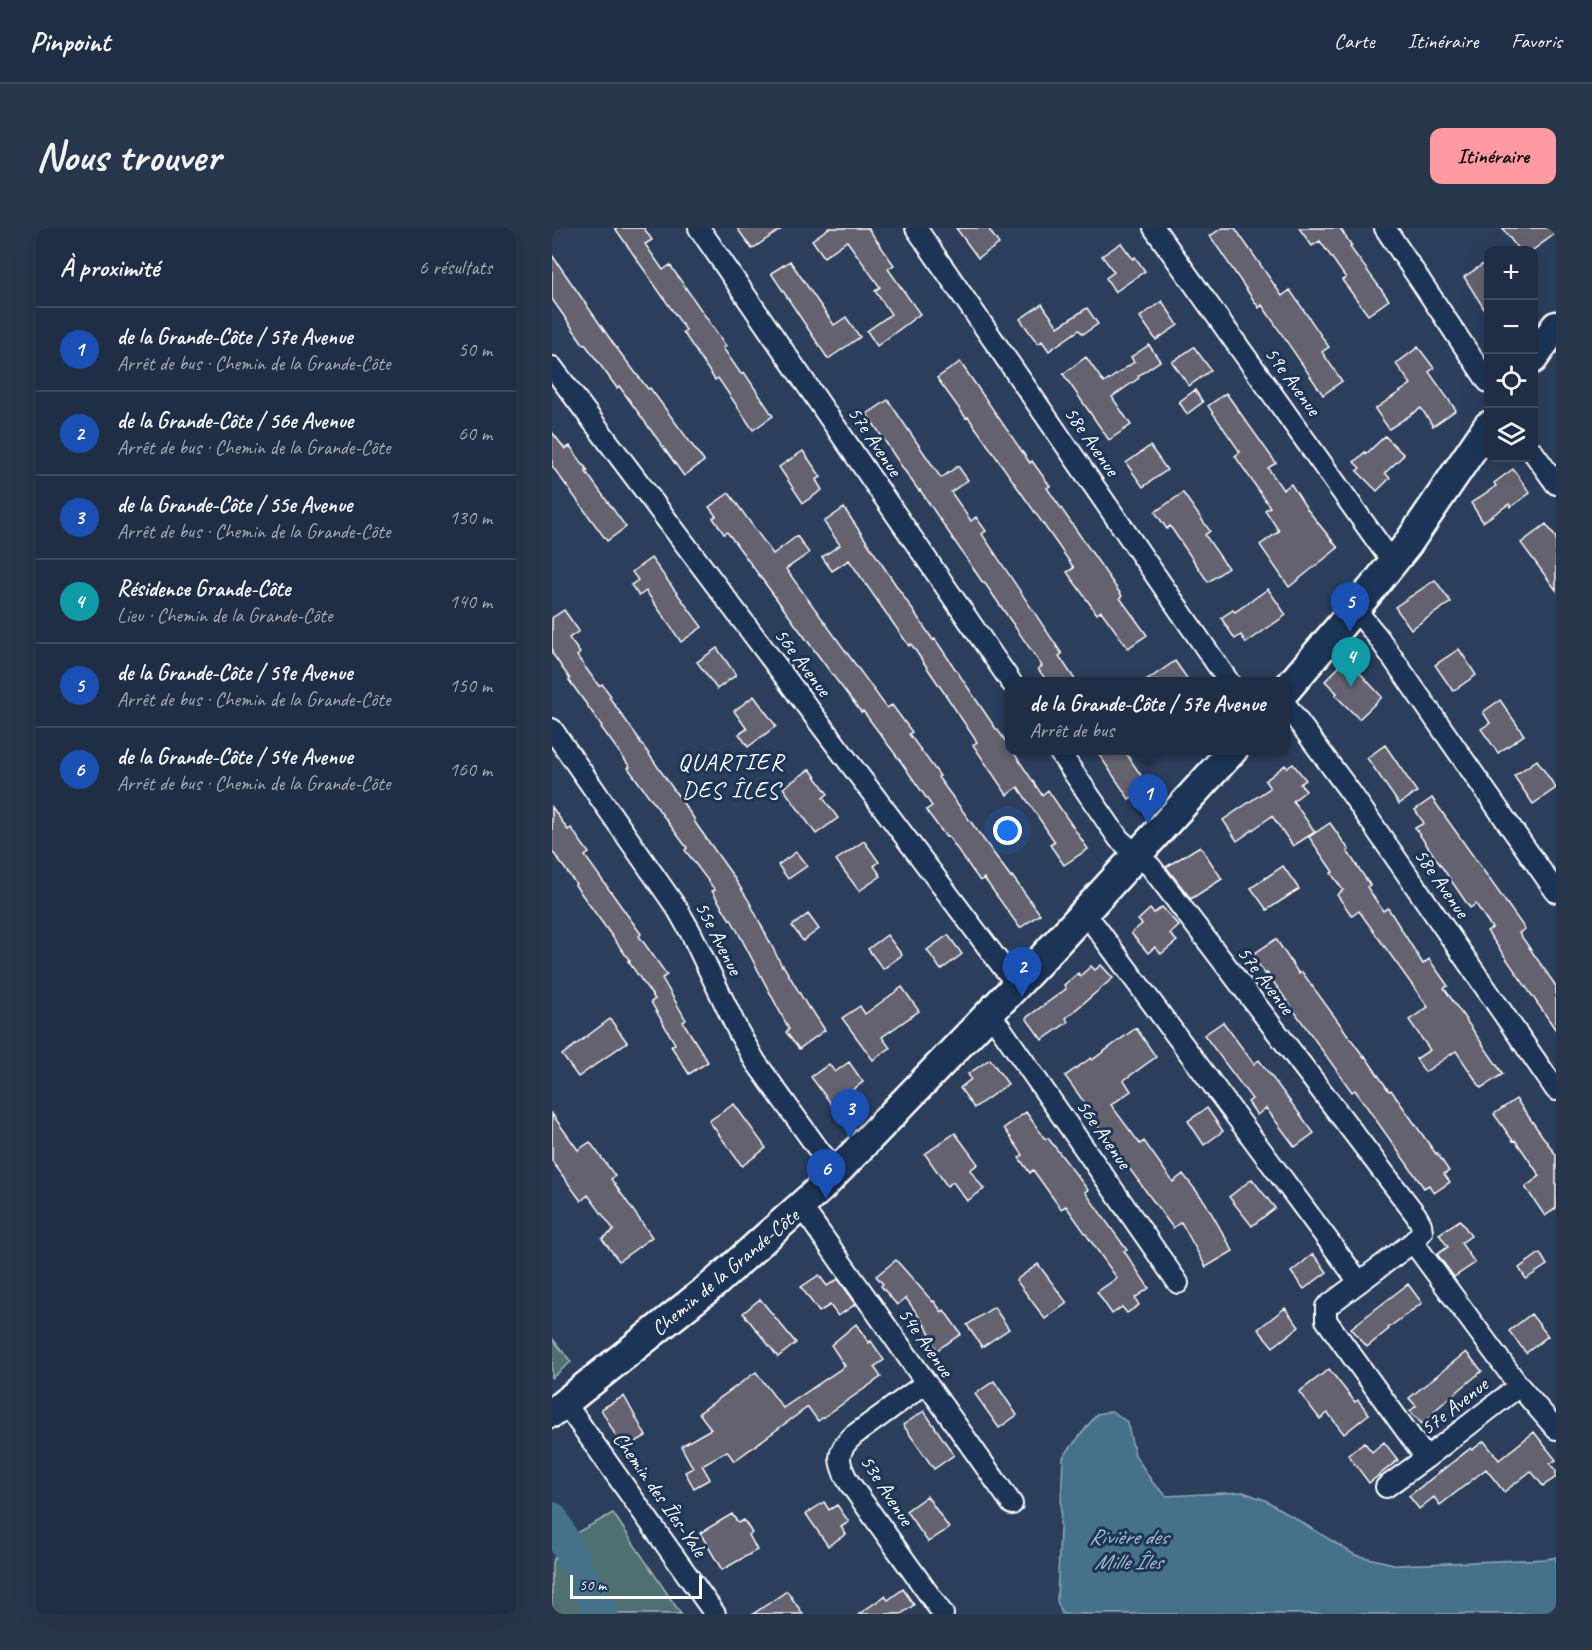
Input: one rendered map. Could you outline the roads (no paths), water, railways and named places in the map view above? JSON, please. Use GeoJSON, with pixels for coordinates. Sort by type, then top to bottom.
{"type":"FeatureCollection","features":[{"type":"Feature","properties":{"kind":"main road"},"geometry":{"type":"LineString","coordinates":[[1536,354],[1556,326]]}},
{"type":"Feature","properties":{"kind":"main road"},"geometry":{"type":"LineString","coordinates":[[1290,685],[1394,560],[1429,514],[1484,432]]}},
{"type":"Feature","properties":{"kind":"main road","name":"Chemin de la Grande-Côte"},"geometry":{"type":"LineString","coordinates":[[559,1408],[715,1283],[801,1208],[1018,984],[1228,755]]}},
{"type":"Feature","properties":{"kind":"street","name":"57e Avenue"},"geometry":{"type":"LineString","coordinates":[[699,228],[1008,677]]}},
{"type":"Feature","properties":{"kind":"street","name":"58e Avenue"},"geometry":{"type":"LineString","coordinates":[[916,228],[1226,677]]}},
{"type":"Feature","properties":{"kind":"street","name":"59e Avenue"},"geometry":{"type":"LineString","coordinates":[[1154,228],[1382,548],[1394,560]]}},
{"type":"Feature","properties":{"kind":"street"},"geometry":{"type":"LineString","coordinates":[[1385,228],[1484,376]]}},
{"type":"Feature","properties":{"kind":"street","name":"56e Avenue"},"geometry":{"type":"LineString","coordinates":[[552,367],[1002,966],[1018,984]]}},
{"type":"Feature","properties":{"kind":"street"},"geometry":{"type":"LineString","coordinates":[[1538,459],[1556,484]]}},
{"type":"Feature","properties":{"kind":"street"},"geometry":{"type":"LineString","coordinates":[[1355,609],[1378,637],[1556,892]]}},
{"type":"Feature","properties":{"kind":"street","name":"58e Avenue"},"geometry":{"type":"LineString","coordinates":[[1290,710],[1351,793],[1556,1090]]}},
{"type":"Feature","properties":{"kind":"street","name":"55e Avenue"},"geometry":{"type":"LineString","coordinates":[[552,729],[678,910],[756,1061],[821,1153],[838,1170]]}},
{"type":"Feature","properties":{"kind":"street","name":"57e Avenue"},"geometry":{"type":"LineString","coordinates":[[1061,755],[1119,839],[1150,867],[1421,1224],[1422,1232],[1413,1242],[1326,1307],[1326,1320],[1426,1458],[1519,1386]]}},
{"type":"Feature","properties":{"kind":"street"},"geometry":{"type":"LineString","coordinates":[[1084,914],[1359,1282]]}},
{"type":"Feature","properties":{"kind":"street","name":"56e Avenue"},"geometry":{"type":"LineString","coordinates":[[989,1014],[1178,1283]]}},
{"type":"Feature","properties":{"kind":"street","name":"54e Avenue"},"geometry":{"type":"LineString","coordinates":[[801,1208],[1012,1504]]}},
{"type":"Feature","properties":{"kind":"street","name":"57e Avenue"},"geometry":{"type":"LineString","coordinates":[[1413,1242],[1519,1386],[1556,1429]]}},
{"type":"Feature","properties":{"kind":"street","name":"53e Avenue"},"geometry":{"type":"LineString","coordinates":[[926,1383],[854,1435],[843,1445],[839,1455],[848,1481],[943,1614]]}},
{"type":"Feature","properties":{"kind":"street","name":"Chemin des Îles-Yale"},"geometry":{"type":"LineString","coordinates":[[559,1408],[715,1614]]}},
{"type":"Feature","properties":{"kind":"street"},"geometry":{"type":"LineString","coordinates":[[1386,1487],[1426,1458]]}},
{"type":"Feature","properties":{"kind":"water","name":"Rivière des Mille Îles"},"geometry":{"type":"Polygon","coordinates":[[[1112,1411],[1127,1422],[1135,1455],[1153,1483],[1167,1496],[1243,1492],[1265,1500],[1355,1555],[1398,1565],[1556,1557],[1556,1614],[1062,1614],[1057,1601],[1063,1457],[1097,1414],[1112,1411]]]}},
{"type":"Feature","properties":{"kind":"waterway"},"geometry":{"type":"LineString","coordinates":[[552,1518],[602,1614]]}},
{"type":"Feature","properties":{"kind":"place","name":"de la Grande-Côte / 59e Avenue"},"geometry":{"type":"Point","coordinates":[1350,632]}},
{"type":"Feature","properties":{"kind":"place","name":"Résidence Grande-Côte"},"geometry":{"type":"Point","coordinates":[1351,687]}},
{"type":"Feature","properties":{"kind":"place","name":"de la Grande-Côte / 57e Avenue"},"geometry":{"type":"Point","coordinates":[1148,824]}},
{"type":"Feature","properties":{"kind":"place","name":"de la Grande-Côte / 56e Avenue"},"geometry":{"type":"Point","coordinates":[1022,997]}},
{"type":"Feature","properties":{"kind":"place","name":"de la Grande-Côte / 55e Avenue"},"geometry":{"type":"Point","coordinates":[850,1139]}},
{"type":"Feature","properties":{"kind":"place","name":"de la Grande-Côte / 54e Avenue"},"geometry":{"type":"Point","coordinates":[826,1199]}},
{"type":"Feature","properties":{"kind":"district","name":"QUARTIER DES ÎLES"},"geometry":{"type":"Point","coordinates":[731,776]}}]}
